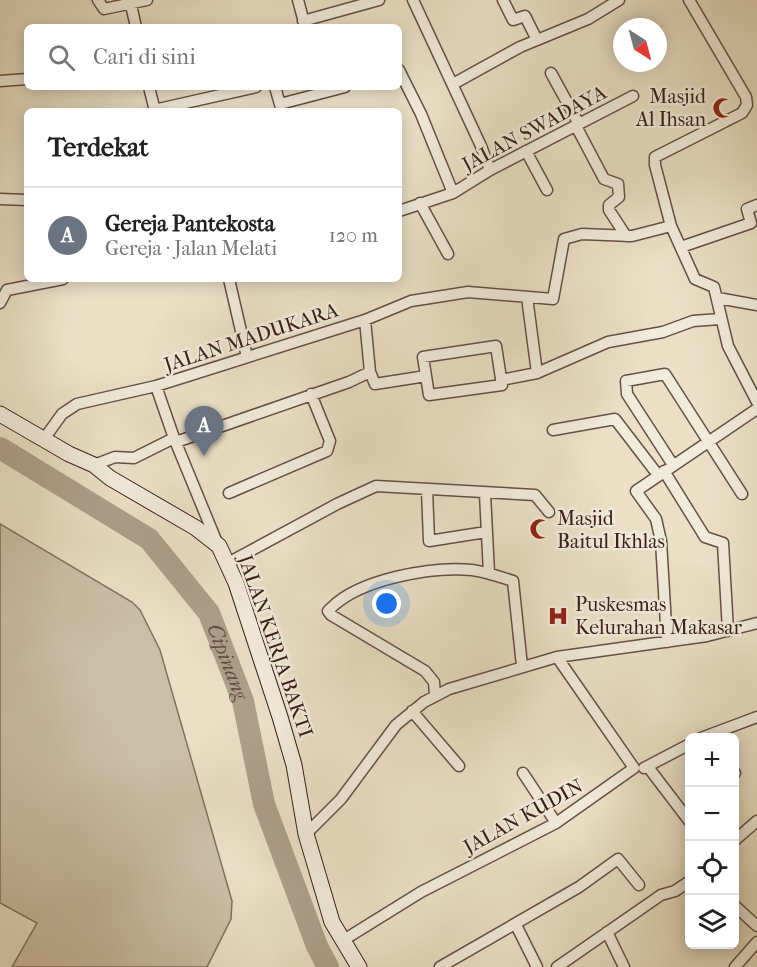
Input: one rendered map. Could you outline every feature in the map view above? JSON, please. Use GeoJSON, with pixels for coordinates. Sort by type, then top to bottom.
{"type":"FeatureCollection","features":[{"type":"Feature","properties":{"kind":"street"},"geometry":{"type":"LineString","coordinates":[[98,0],[104,9],[147,0]]}},
{"type":"Feature","properties":{"kind":"street"},"geometry":{"type":"LineString","coordinates":[[298,0],[304,24],[379,0]]}},
{"type":"Feature","properties":{"kind":"street"},"geometry":{"type":"LineString","coordinates":[[413,0],[490,170]]}},
{"type":"Feature","properties":{"kind":"street"},"geometry":{"type":"LineString","coordinates":[[503,0],[513,20],[525,16],[537,40]]}},
{"type":"Feature","properties":{"kind":"street"},"geometry":{"type":"LineString","coordinates":[[453,84],[537,40],[588,19],[619,0]]}},
{"type":"Feature","properties":{"kind":"street"},"geometry":{"type":"LineString","coordinates":[[689,0],[746,97],[747,105],[742,113],[655,158],[671,226],[695,279],[711,284],[718,298],[720,319],[735,363],[757,402]]}},
{"type":"Feature","properties":{"kind":"street"},"geometry":{"type":"LineString","coordinates":[[131,5],[135,24]]}},
{"type":"Feature","properties":{"kind":"street"},"geometry":{"type":"LineString","coordinates":[[551,73],[604,179],[618,184],[619,197],[609,205],[609,210],[620,230],[626,236],[671,226]]}},
{"type":"Feature","properties":{"kind":"street"},"geometry":{"type":"LineString","coordinates":[[402,77],[421,114],[453,193]]}},
{"type":"Feature","properties":{"kind":"street"},"geometry":{"type":"LineString","coordinates":[[0,81],[24,79]]}},
{"type":"Feature","properties":{"kind":"street"},"geometry":{"type":"LineString","coordinates":[[150,90],[154,108]]}},
{"type":"Feature","properties":{"kind":"street"},"geometry":{"type":"LineString","coordinates":[[163,108],[243,90]]}},
{"type":"Feature","properties":{"kind":"street"},"geometry":{"type":"LineString","coordinates":[[276,90],[281,108],[324,90]]}},
{"type":"Feature","properties":{"kind":"street","name":"JALAN SWADAYA"},"geometry":{"type":"LineString","coordinates":[[402,210],[453,193],[490,170],[633,96]]}},
{"type":"Feature","properties":{"kind":"street"},"geometry":{"type":"LineString","coordinates":[[526,151],[547,190]]}},
{"type":"Feature","properties":{"kind":"street"},"geometry":{"type":"LineString","coordinates":[[0,199],[24,200]]}},
{"type":"Feature","properties":{"kind":"street"},"geometry":{"type":"LineString","coordinates":[[420,203],[448,254]]}},
{"type":"Feature","properties":{"kind":"street"},"geometry":{"type":"LineString","coordinates":[[681,247],[751,223],[747,209],[757,205]]}},
{"type":"Feature","properties":{"kind":"street","name":"JALAN MADUKARA"},"geometry":{"type":"LineString","coordinates":[[44,439],[62,414],[72,407],[156,386],[364,320],[411,301],[468,292],[553,300],[564,238],[582,234],[626,236]]}},
{"type":"Feature","properties":{"kind":"street"},"geometry":{"type":"LineString","coordinates":[[0,303],[7,290],[48,282]]}},
{"type":"Feature","properties":{"kind":"street"},"geometry":{"type":"LineString","coordinates":[[230,282],[247,357]]}},
{"type":"Feature","properties":{"kind":"street"},"geometry":{"type":"LineString","coordinates":[[527,297],[537,373]]}},
{"type":"Feature","properties":{"kind":"street"},"geometry":{"type":"LineString","coordinates":[[718,298],[757,305]]}},
{"type":"Feature","properties":{"kind":"street"},"geometry":{"type":"LineString","coordinates":[[501,380],[537,373],[608,342],[663,332],[693,321],[720,319]]}},
{"type":"Feature","properties":{"kind":"street"},"geometry":{"type":"LineString","coordinates":[[364,320],[371,380],[377,385],[426,376]]}},
{"type":"Feature","properties":{"kind":"street"},"geometry":{"type":"LineString","coordinates":[[496,346],[501,380],[502,385],[429,395],[423,357],[496,346]]}},
{"type":"Feature","properties":{"kind":"street"},"geometry":{"type":"LineString","coordinates":[[94,465],[115,457],[135,458],[175,440],[350,382],[370,372]]}},
{"type":"Feature","properties":{"kind":"street"},"geometry":{"type":"LineString","coordinates":[[728,631],[723,543],[705,537],[665,470],[627,394],[626,381],[665,374],[742,494]]}},
{"type":"Feature","properties":{"kind":"street"},"geometry":{"type":"LineString","coordinates":[[156,386],[175,440],[219,546]]}},
{"type":"Feature","properties":{"kind":"street"},"geometry":{"type":"LineString","coordinates":[[229,493],[327,451],[330,441],[311,394]]}},
{"type":"Feature","properties":{"kind":"street"},"geometry":{"type":"LineString","coordinates":[[667,642],[661,541],[656,519],[636,490],[757,409]]}},
{"type":"Feature","properties":{"kind":"street","name":"JALAN KERJA BAKTI"},"geometry":{"type":"LineString","coordinates":[[0,414],[94,465],[110,478],[196,528],[219,546],[228,562],[280,717],[294,765],[306,834],[333,922],[359,967]]}},
{"type":"Feature","properties":{"kind":"street"},"geometry":{"type":"LineString","coordinates":[[553,430],[615,419],[665,470]]}},
{"type":"Feature","properties":{"kind":"street"},"geometry":{"type":"LineString","coordinates":[[228,562],[376,486],[485,494],[535,495],[549,512]]}},
{"type":"Feature","properties":{"kind":"street"},"geometry":{"type":"LineString","coordinates":[[427,490],[429,541],[486,532]]}},
{"type":"Feature","properties":{"kind":"street"},"geometry":{"type":"LineString","coordinates":[[485,494],[489,573]]}},
{"type":"Feature","properties":{"kind":"street"},"geometry":{"type":"LineString","coordinates":[[435,695],[434,682],[425,670],[328,611],[352,594],[407,575],[454,569],[489,573],[513,581],[522,666]]}},
{"type":"Feature","properties":{"kind":"street"},"geometry":{"type":"LineString","coordinates":[[306,834],[341,799],[387,735],[412,711],[435,695],[461,684],[557,657],[667,642],[757,624]]}},
{"type":"Feature","properties":{"kind":"street"},"geometry":{"type":"LineString","coordinates":[[557,657],[634,768],[648,767],[685,747]]}},
{"type":"Feature","properties":{"kind":"street"},"geometry":{"type":"LineString","coordinates":[[412,711],[459,766]]}},
{"type":"Feature","properties":{"kind":"street"},"geometry":{"type":"LineString","coordinates":[[714,733],[757,717]]}},
{"type":"Feature","properties":{"kind":"street"},"geometry":{"type":"LineString","coordinates":[[648,767],[685,815]]}},
{"type":"Feature","properties":{"kind":"street","name":"JALAN KUDIN"},"geometry":{"type":"LineString","coordinates":[[342,941],[421,892],[556,823],[634,768]]}},
{"type":"Feature","properties":{"kind":"street"},"geometry":{"type":"LineString","coordinates":[[523,772],[556,823]]}},
{"type":"Feature","properties":{"kind":"street"},"geometry":{"type":"LineString","coordinates":[[739,837],[757,821]]}},
{"type":"Feature","properties":{"kind":"street"},"geometry":{"type":"LineString","coordinates":[[440,967],[579,887],[618,859],[639,885]]}},
{"type":"Feature","properties":{"kind":"street"},"geometry":{"type":"LineString","coordinates":[[557,967],[661,895],[675,891],[685,884]]}},
{"type":"Feature","properties":{"kind":"street"},"geometry":{"type":"LineString","coordinates":[[739,909],[757,926]]}},
{"type":"Feature","properties":{"kind":"street"},"geometry":{"type":"LineString","coordinates":[[516,925],[537,967]]}},
{"type":"Feature","properties":{"kind":"street"},"geometry":{"type":"LineString","coordinates":[[607,932],[624,967]]}},
{"type":"Feature","properties":{"kind":"street"},"geometry":{"type":"LineString","coordinates":[[735,967],[757,942]]}},
{"type":"Feature","properties":{"kind":"shaded area"},"geometry":{"type":"Polygon","coordinates":[[[0,524],[132,602],[140,610],[160,650],[232,901],[231,919],[207,967],[12,967],[37,923],[0,903],[0,524]]]}},
{"type":"Feature","properties":{"kind":"waterway","name":"Cipinang"},"geometry":{"type":"LineString","coordinates":[[0,448],[149,539],[209,613],[243,701],[264,804],[317,946],[328,967]]}},
{"type":"Feature","properties":{"kind":"place","name":"Masjid Al Ihsan"},"geometry":{"type":"Point","coordinates":[723,108]}},
{"type":"Feature","properties":{"kind":"place","name":"Gereja Pantekosta"},"geometry":{"type":"Point","coordinates":[204,456]}},
{"type":"Feature","properties":{"kind":"place","name":"Masjid Baitul Ikhlas"},"geometry":{"type":"Point","coordinates":[540,529]}},
{"type":"Feature","properties":{"kind":"place","name":"Puskesmas Kelurahan Makasar"},"geometry":{"type":"Point","coordinates":[558,616]}}]}
